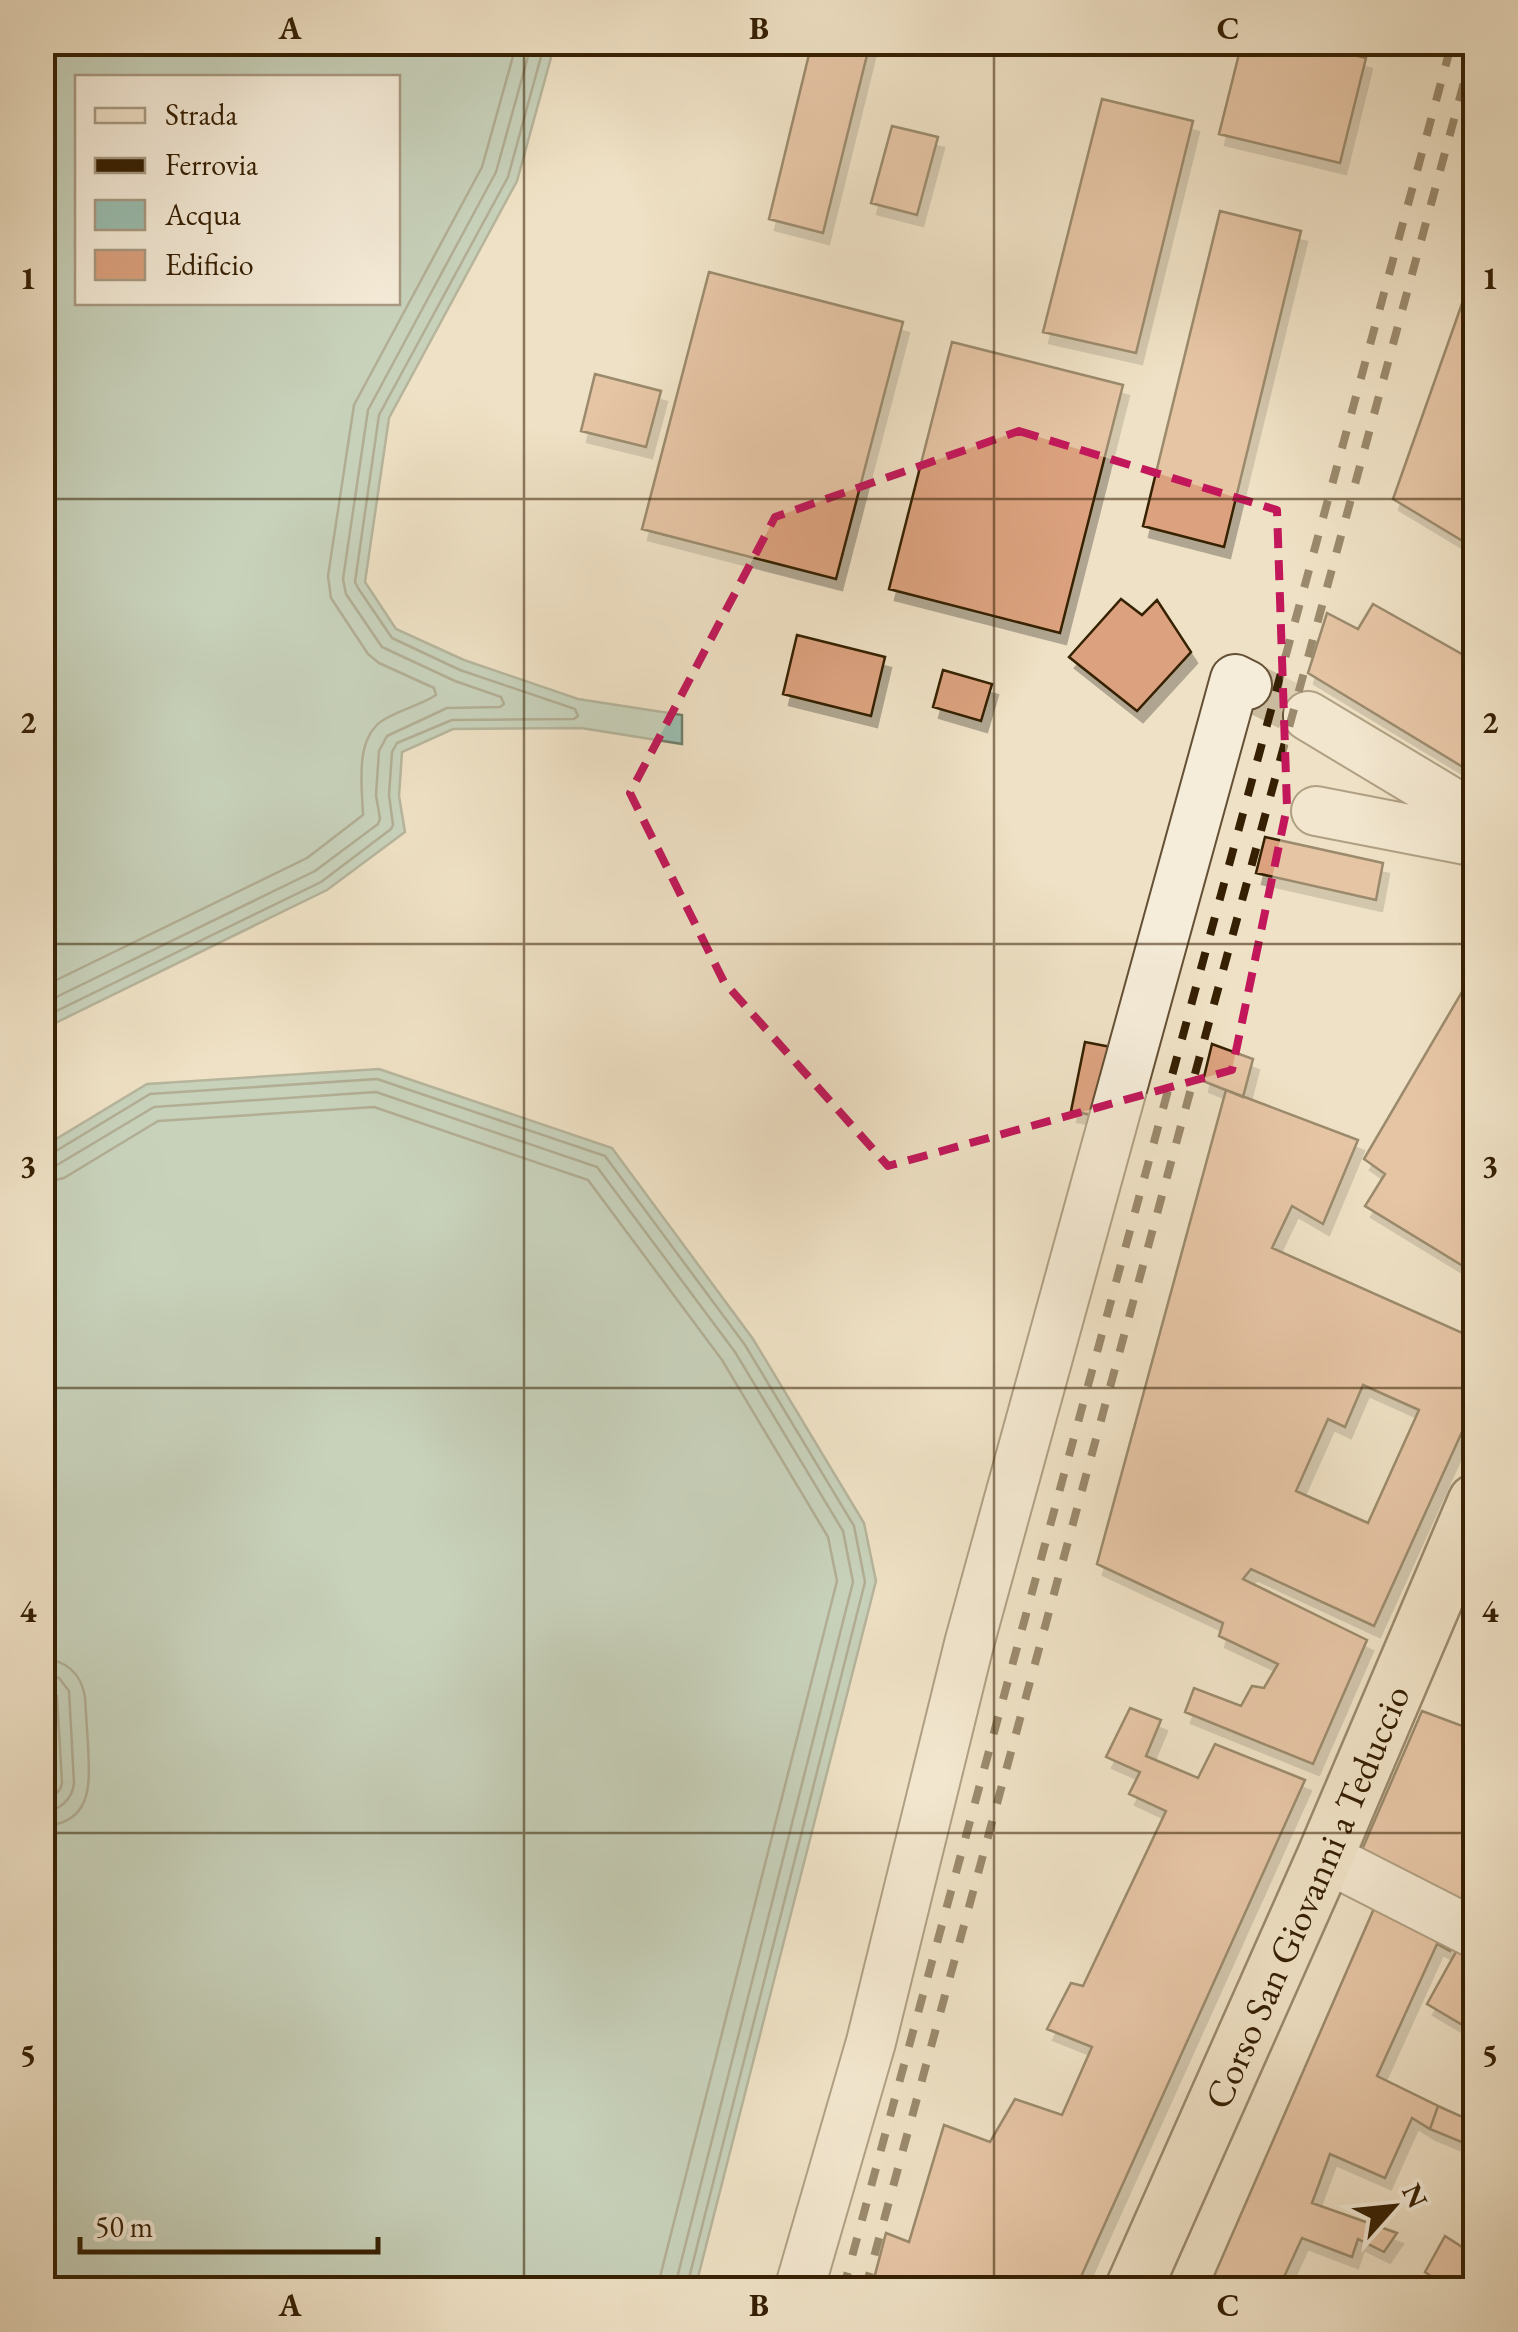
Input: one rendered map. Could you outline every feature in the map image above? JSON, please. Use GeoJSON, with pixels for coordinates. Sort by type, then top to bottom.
{"type":"FeatureCollection","features":[{"type":"Feature","properties":{"kind":"main road","name":"Corso San Giovanni a Teduccio"},"geometry":{"type":"LineString","coordinates":[[1133,2290],[1325,1857],[1476,1502]]}},
{"type":"Feature","properties":{"kind":"street"},"geometry":{"type":"LineString","coordinates":[[798,2290],[871,2042],[968,1644],[1235,679],[1247,685]]}},
{"type":"Feature","properties":{"kind":"street"},"geometry":{"type":"LineString","coordinates":[[1308,716],[1476,817]]}},
{"type":"Feature","properties":{"kind":"street"},"geometry":{"type":"LineString","coordinates":[[1316,811],[1476,842]]}},
{"type":"Feature","properties":{"kind":"street"},"geometry":{"type":"LineString","coordinates":[[1325,1857],[1476,1934]]}},
{"type":"Feature","properties":{"kind":"highlighted area"},"geometry":{"type":"Polygon","coordinates":[[[1019,431],[1277,510],[1287,807],[1232,1070],[888,1166],[724,982],[630,793],[775,517],[1019,431]]]}},
{"type":"Feature","properties":{"kind":"water"},"geometry":{"type":"Polygon","coordinates":[[[43,42],[555,43],[517,181],[389,418],[365,582],[396,629],[464,660],[578,699],[682,715],[682,744],[581,728],[453,729],[402,752],[399,796],[405,832],[327,890],[43,1029],[43,42]]]}},
{"type":"Feature","properties":{"kind":"water"},"geometry":{"type":"Polygon","coordinates":[[[379,1069],[612,1148],[753,1339],[864,1523],[876,1581],[695,2289],[43,2289],[42,1791],[52,1784],[42,1604],[43,1147],[147,1084],[379,1069]]]}},
{"type":"Feature","properties":{"kind":"building"},"geometry":{"type":"Polygon","coordinates":[[[812,42],[850,42],[869,47],[823,233],[769,219],[812,42]]]}},
{"type":"Feature","properties":{"kind":"building"},"geometry":{"type":"Polygon","coordinates":[[[1242,42],[1302,42],[1366,58],[1340,163],[1219,134],[1242,42]]]}},
{"type":"Feature","properties":{"kind":"building"},"geometry":{"type":"Polygon","coordinates":[[[1102,99],[1193,121],[1136,353],[1043,332],[1102,99]]]}},
{"type":"Feature","properties":{"kind":"building"},"geometry":{"type":"Polygon","coordinates":[[[892,126],[938,137],[917,215],[871,203],[892,126]]]}},
{"type":"Feature","properties":{"kind":"building"},"geometry":{"type":"Polygon","coordinates":[[[1220,211],[1301,231],[1224,547],[1143,526],[1220,211]]]}},
{"type":"Feature","properties":{"kind":"building"},"geometry":{"type":"Polygon","coordinates":[[[1476,264],[1476,549],[1393,499],[1476,264]]]}},
{"type":"Feature","properties":{"kind":"building"},"geometry":{"type":"Polygon","coordinates":[[[709,272],[903,322],[836,579],[642,529],[709,272]]]}},
{"type":"Feature","properties":{"kind":"building"},"geometry":{"type":"Polygon","coordinates":[[[952,342],[1123,385],[1060,633],[889,589],[952,342]]]}},
{"type":"Feature","properties":{"kind":"building"},"geometry":{"type":"Polygon","coordinates":[[[595,374],[661,391],[646,447],[581,431],[595,374]]]}},
{"type":"Feature","properties":{"kind":"building"},"geometry":{"type":"Polygon","coordinates":[[[1121,599],[1142,615],[1157,600],[1191,652],[1137,711],[1069,657],[1121,599]]]}},
{"type":"Feature","properties":{"kind":"building"},"geometry":{"type":"Polygon","coordinates":[[[1373,604],[1476,662],[1476,775],[1308,673],[1327,613],[1358,629],[1373,604]]]}},
{"type":"Feature","properties":{"kind":"building"},"geometry":{"type":"Polygon","coordinates":[[[797,635],[885,657],[871,716],[783,694],[797,635]]]}},
{"type":"Feature","properties":{"kind":"building"},"geometry":{"type":"Polygon","coordinates":[[[943,670],[992,684],[981,721],[933,707],[943,670]]]}},
{"type":"Feature","properties":{"kind":"building"},"geometry":{"type":"Polygon","coordinates":[[[1265,837],[1383,863],[1376,900],[1256,873],[1265,837]]]}},
{"type":"Feature","properties":{"kind":"building"},"geometry":{"type":"Polygon","coordinates":[[[1476,968],[1476,1274],[1365,1206],[1385,1174],[1364,1159],[1476,968]]]}},
{"type":"Feature","properties":{"kind":"building"},"geometry":{"type":"Polygon","coordinates":[[[1085,1042],[1116,1048],[1102,1117],[1071,1111],[1085,1042]]]}},
{"type":"Feature","properties":{"kind":"building"},"geometry":{"type":"Polygon","coordinates":[[[1212,1044],[1253,1059],[1243,1097],[1203,1081],[1212,1044]]]}},
{"type":"Feature","properties":{"kind":"building"},"geometry":{"type":"Polygon","coordinates":[[[1226,1090],[1358,1140],[1323,1224],[1292,1206],[1272,1248],[1476,1339],[1476,1401],[1374,1626],[1251,1569],[1243,1579],[1367,1640],[1313,1764],[1185,1712],[1194,1688],[1241,1706],[1252,1686],[1264,1688],[1278,1664],[1219,1636],[1223,1623],[1097,1564],[1226,1090]],[[1363,1385],[1345,1427],[1328,1419],[1296,1491],[1368,1523],[1419,1410],[1363,1385]]]}},
{"type":"Feature","properties":{"kind":"building"},"geometry":{"type":"Polygon","coordinates":[[[1130,1708],[1161,1720],[1146,1756],[1198,1778],[1215,1744],[1305,1780],[1075,2290],[871,2290],[886,2233],[909,2242],[944,2125],[990,2142],[1015,2099],[1062,2115],[1092,2047],[1047,2029],[1071,1983],[1083,1986],[1166,1811],[1129,1794],[1140,1772],[1106,1757],[1130,1708]]]}},
{"type":"Feature","properties":{"kind":"building"},"geometry":{"type":"Polygon","coordinates":[[[1422,1711],[1476,1731],[1476,1807],[1471,1819],[1476,1821],[1476,1911],[1358,1859],[1422,1711]]]}},
{"type":"Feature","properties":{"kind":"building"},"geometry":{"type":"Polygon","coordinates":[[[1379,1897],[1458,1936],[1450,1951],[1437,1944],[1377,2076],[1438,2106],[1430,2129],[1412,2118],[1385,2178],[1330,2154],[1312,2203],[1397,2233],[1384,2252],[1358,2239],[1352,2257],[1302,2238],[1278,2290],[1208,2290],[1379,1897]]]}},
{"type":"Feature","properties":{"kind":"building"},"geometry":{"type":"Polygon","coordinates":[[[1457,1950],[1476,1961],[1476,2033],[1427,2004],[1457,1950]]]}},
{"type":"Feature","properties":{"kind":"building"},"geometry":{"type":"Polygon","coordinates":[[[1438,2106],[1476,2123],[1476,2148],[1430,2129],[1438,2106]]]}},
{"type":"Feature","properties":{"kind":"building"},"geometry":{"type":"Polygon","coordinates":[[[1445,2236],[1476,2256],[1476,2290],[1451,2290],[1425,2272],[1445,2236]]]}},
{"type":"Feature","properties":{"kind":"building"},"geometry":{"type":"Polygon","coordinates":[[[1387,2277],[1408,2290],[1351,2290],[1356,2280],[1378,2288],[1387,2277]]]}},
{"type":"Feature","properties":{"kind":"tunnel"},"geometry":{"type":"LineString","coordinates":[[1247,685],[1308,716]]}},
{"type":"Feature","properties":{"kind":"railway"},"geometry":{"type":"LineString","coordinates":[[843,2290],[1452,42]]}},
{"type":"Feature","properties":{"kind":"railway"},"geometry":{"type":"LineString","coordinates":[[865,2290],[1475,42]]}}]}
